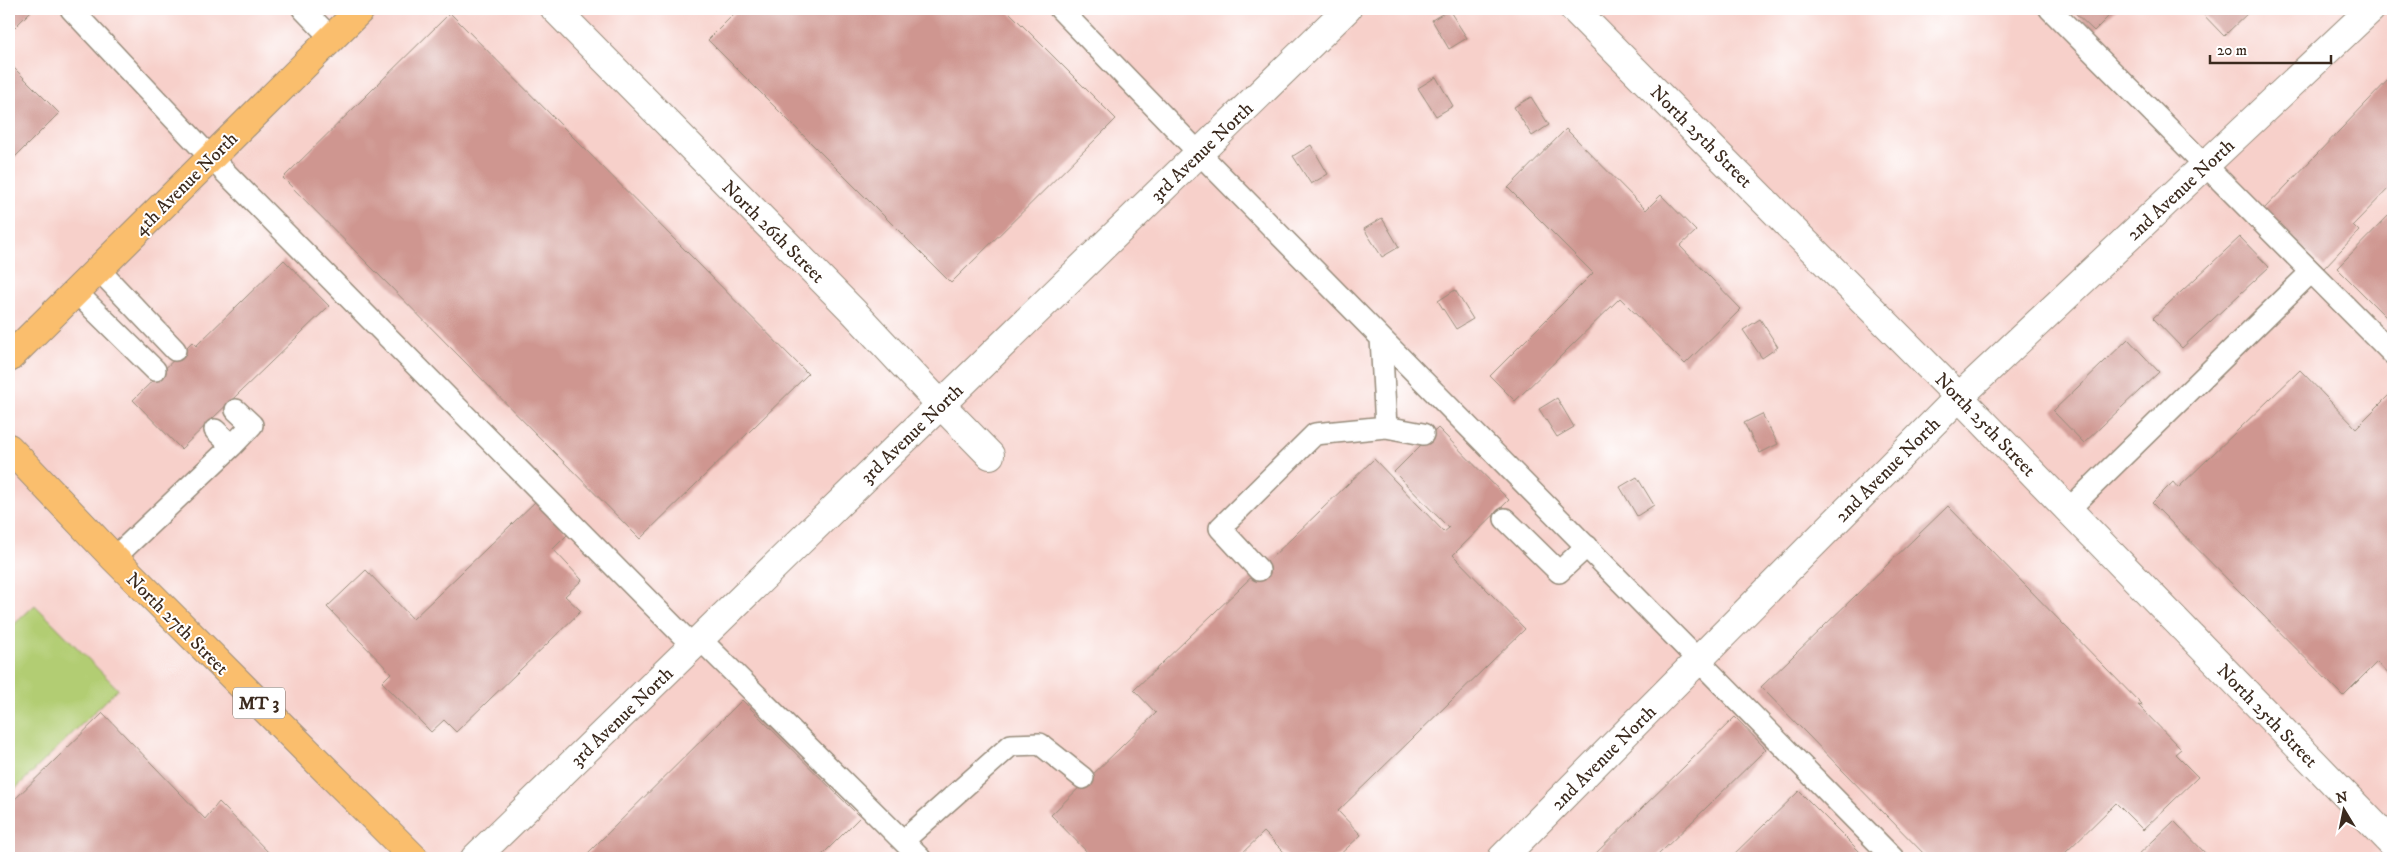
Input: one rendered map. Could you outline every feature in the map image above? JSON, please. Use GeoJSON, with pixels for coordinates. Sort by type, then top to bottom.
{"type":"FeatureCollection","features":[{"type":"Feature","properties":{"kind":"main road","name":"4th Avenue North"},"geometry":{"type":"LineString","coordinates":[[9,358],[361,9]]}},
{"type":"Feature","properties":{"kind":"main road","name":"North 27th Street"},"geometry":{"type":"LineString","coordinates":[[9,448],[114,558],[414,858]]}},
{"type":"Feature","properties":{"kind":"street","name":"North 26th Street"},"geometry":{"type":"LineString","coordinates":[[555,9],[872,331],[990,455]]}},
{"type":"Feature","properties":{"kind":"street","name":"3rd Avenue North"},"geometry":{"type":"LineString","coordinates":[[475,858],[1347,9]]}},
{"type":"Feature","properties":{"kind":"street","name":"North 25th Street"},"geometry":{"type":"LineString","coordinates":[[1574,9],[2069,509],[2393,844]]}},
{"type":"Feature","properties":{"kind":"street","name":"2nd Avenue North"},"geometry":{"type":"LineString","coordinates":[[1502,858],[1959,397],[2371,9]]}},
{"type":"Feature","properties":{"kind":"lane"},"geometry":{"type":"LineString","coordinates":[[71,9],[211,158],[697,643],[920,858]]}},
{"type":"Feature","properties":{"kind":"lane"},"geometry":{"type":"LineString","coordinates":[[303,9],[331,38]]}},
{"type":"Feature","properties":{"kind":"lane"},"geometry":{"type":"LineString","coordinates":[[1060,9],[1198,153],[1893,858]]}},
{"type":"Feature","properties":{"kind":"lane"},"geometry":{"type":"LineString","coordinates":[[2050,9],[2393,354]]}},
{"type":"Feature","properties":{"kind":"lane"},"geometry":{"type":"LineString","coordinates":[[98,269],[175,350]]}},
{"type":"Feature","properties":{"kind":"lane"},"geometry":{"type":"LineString","coordinates":[[2069,509],[2311,272]]}},
{"type":"Feature","properties":{"kind":"lane"},"geometry":{"type":"LineString","coordinates":[[76,292],[155,370]]}},
{"type":"Feature","properties":{"kind":"lane"},"geometry":{"type":"LineString","coordinates":[[1381,338],[1386,427]]}},
{"type":"Feature","properties":{"kind":"lane"},"geometry":{"type":"LineString","coordinates":[[114,558],[252,426],[236,410]]}},
{"type":"Feature","properties":{"kind":"lane"},"geometry":{"type":"LineString","coordinates":[[1259,570],[1220,528],[1315,434],[1386,427],[1423,434]]}},
{"type":"Feature","properties":{"kind":"lane"},"geometry":{"type":"LineString","coordinates":[[215,430],[232,446]]}},
{"type":"Feature","properties":{"kind":"lane"},"geometry":{"type":"LineString","coordinates":[[1505,519],[1558,572],[1587,546]]}},
{"type":"Feature","properties":{"kind":"lane"},"geometry":{"type":"LineString","coordinates":[[903,841],[1011,744],[1040,744],[1083,778]]}},
{"type":"Feature","properties":{"kind":"shaded area"},"geometry":{"type":"Polygon","coordinates":[[[9,9],[2393,9],[2393,858],[9,858],[9,9]]]}},
{"type":"Feature","properties":{"kind":"green space"},"geometry":{"type":"Polygon","coordinates":[[[35,605],[118,689],[9,795],[9,629],[35,605]]]}},
{"type":"Feature","properties":{"kind":"building"},"geometry":{"type":"Polygon","coordinates":[[[9,9],[33,9],[9,33],[9,9]]]}},
{"type":"Feature","properties":{"kind":"building"},"geometry":{"type":"Polygon","coordinates":[[[739,9],[1006,9],[1116,119],[951,283],[708,40],[739,9]]]}},
{"type":"Feature","properties":{"kind":"building"},"geometry":{"type":"Polygon","coordinates":[[[2071,9],[2116,9],[2094,31],[2071,9]]]}},
{"type":"Feature","properties":{"kind":"building"},"geometry":{"type":"Polygon","coordinates":[[[2198,9],[2252,9],[2224,36],[2198,9]]]}},
{"type":"Feature","properties":{"kind":"building"},"geometry":{"type":"Polygon","coordinates":[[[1449,10],[1467,38],[1449,49],[1432,20],[1449,10]]]}},
{"type":"Feature","properties":{"kind":"building"},"geometry":{"type":"Polygon","coordinates":[[[450,13],[808,374],[640,539],[283,178],[450,13]]]}},
{"type":"Feature","properties":{"kind":"building"},"geometry":{"type":"Polygon","coordinates":[[[9,63],[59,113],[9,163],[9,63]]]}},
{"type":"Feature","properties":{"kind":"building"},"geometry":{"type":"Polygon","coordinates":[[[2393,75],[2393,184],[2353,225],[2359,231],[2324,268],[2263,210],[2393,75]]]}},
{"type":"Feature","properties":{"kind":"building"},"geometry":{"type":"Polygon","coordinates":[[[1436,77],[1453,106],[1436,116],[1418,88],[1436,77]]]}},
{"type":"Feature","properties":{"kind":"building"},"geometry":{"type":"Polygon","coordinates":[[[1531,97],[1549,125],[1532,136],[1514,107],[1531,97]]]}},
{"type":"Feature","properties":{"kind":"building"},"geometry":{"type":"Polygon","coordinates":[[[1566,129],[1646,210],[1661,195],[1696,231],[1680,246],[1741,309],[1685,364],[1620,298],[1515,401],[1490,376],[1593,273],[1508,188],[1566,129]]]}},
{"type":"Feature","properties":{"kind":"building"},"geometry":{"type":"Polygon","coordinates":[[[1311,145],[1328,174],[1311,184],[1293,156],[1311,145]]]}},
{"type":"Feature","properties":{"kind":"building"},"geometry":{"type":"Polygon","coordinates":[[[2393,211],[2393,324],[2337,268],[2393,211]]]}},
{"type":"Feature","properties":{"kind":"building"},"geometry":{"type":"Polygon","coordinates":[[[1382,218],[1399,247],[1382,257],[1364,229],[1382,218]]]}},
{"type":"Feature","properties":{"kind":"building"},"geometry":{"type":"Polygon","coordinates":[[[2240,237],[2269,267],[2182,348],[2153,318],[2240,237]]]}},
{"type":"Feature","properties":{"kind":"building"},"geometry":{"type":"Polygon","coordinates":[[[284,260],[329,306],[181,449],[133,400],[192,342],[196,346],[284,260]]]}},
{"type":"Feature","properties":{"kind":"building"},"geometry":{"type":"Polygon","coordinates":[[[1455,290],[1473,319],[1456,329],[1438,301],[1455,290]]]}},
{"type":"Feature","properties":{"kind":"building"},"geometry":{"type":"Polygon","coordinates":[[[1760,319],[1778,347],[1762,358],[1743,330],[1760,319]]]}},
{"type":"Feature","properties":{"kind":"building"},"geometry":{"type":"Polygon","coordinates":[[[2128,339],[2159,372],[2084,443],[2053,411],[2128,339]]]}},
{"type":"Feature","properties":{"kind":"building"},"geometry":{"type":"Polygon","coordinates":[[[2300,370],[2356,428],[2393,391],[2393,679],[2377,662],[2343,696],[2152,503],[2173,482],[2178,488],[2300,370]]]}},
{"type":"Feature","properties":{"kind":"building"},"geometry":{"type":"Polygon","coordinates":[[[1557,398],[1574,427],[1557,437],[1539,409],[1557,398]]]}},
{"type":"Feature","properties":{"kind":"building"},"geometry":{"type":"Polygon","coordinates":[[[1762,414],[1778,444],[1760,453],[1744,423],[1762,414]]]}},
{"type":"Feature","properties":{"kind":"building"},"geometry":{"type":"Polygon","coordinates":[[[1438,428],[1509,500],[1453,555],[1525,629],[1338,811],[1361,835],[1336,858],[1290,858],[1264,832],[1237,858],[1093,858],[1051,815],[1156,713],[1134,690],[1374,459],[1444,532],[1449,528],[1394,472],[1438,428]]]}},
{"type":"Feature","properties":{"kind":"building"},"geometry":{"type":"Polygon","coordinates":[[[1637,477],[1654,505],[1637,516],[1620,487],[1637,477]]]}},
{"type":"Feature","properties":{"kind":"building"},"geometry":{"type":"Polygon","coordinates":[[[537,500],[568,534],[553,549],[582,580],[565,596],[581,611],[456,732],[444,720],[431,732],[382,682],[391,673],[327,607],[366,570],[413,619],[537,500]]]}},
{"type":"Feature","properties":{"kind":"building"},"geometry":{"type":"Polygon","coordinates":[[[1948,506],[2143,706],[2138,705],[2181,749],[2175,754],[2198,777],[2143,830],[2116,803],[2060,858],[1928,858],[1761,687],[1948,506]]]}},
{"type":"Feature","properties":{"kind":"building"},"geometry":{"type":"Polygon","coordinates":[[[742,700],[860,817],[819,858],[583,858],[742,700]]]}},
{"type":"Feature","properties":{"kind":"building"},"geometry":{"type":"Polygon","coordinates":[[[103,713],[205,819],[219,802],[274,858],[9,858],[9,805],[103,713]]]}},
{"type":"Feature","properties":{"kind":"building"},"geometry":{"type":"Polygon","coordinates":[[[1735,717],[1766,749],[1655,858],[1591,858],[1735,717]]]}},
{"type":"Feature","properties":{"kind":"building"},"geometry":{"type":"Polygon","coordinates":[[[1799,791],[1866,858],[1730,858],[1799,791]]]}},
{"type":"Feature","properties":{"kind":"building"},"geometry":{"type":"Polygon","coordinates":[[[2174,821],[2210,858],[2135,858],[2174,821]]]}}]}
